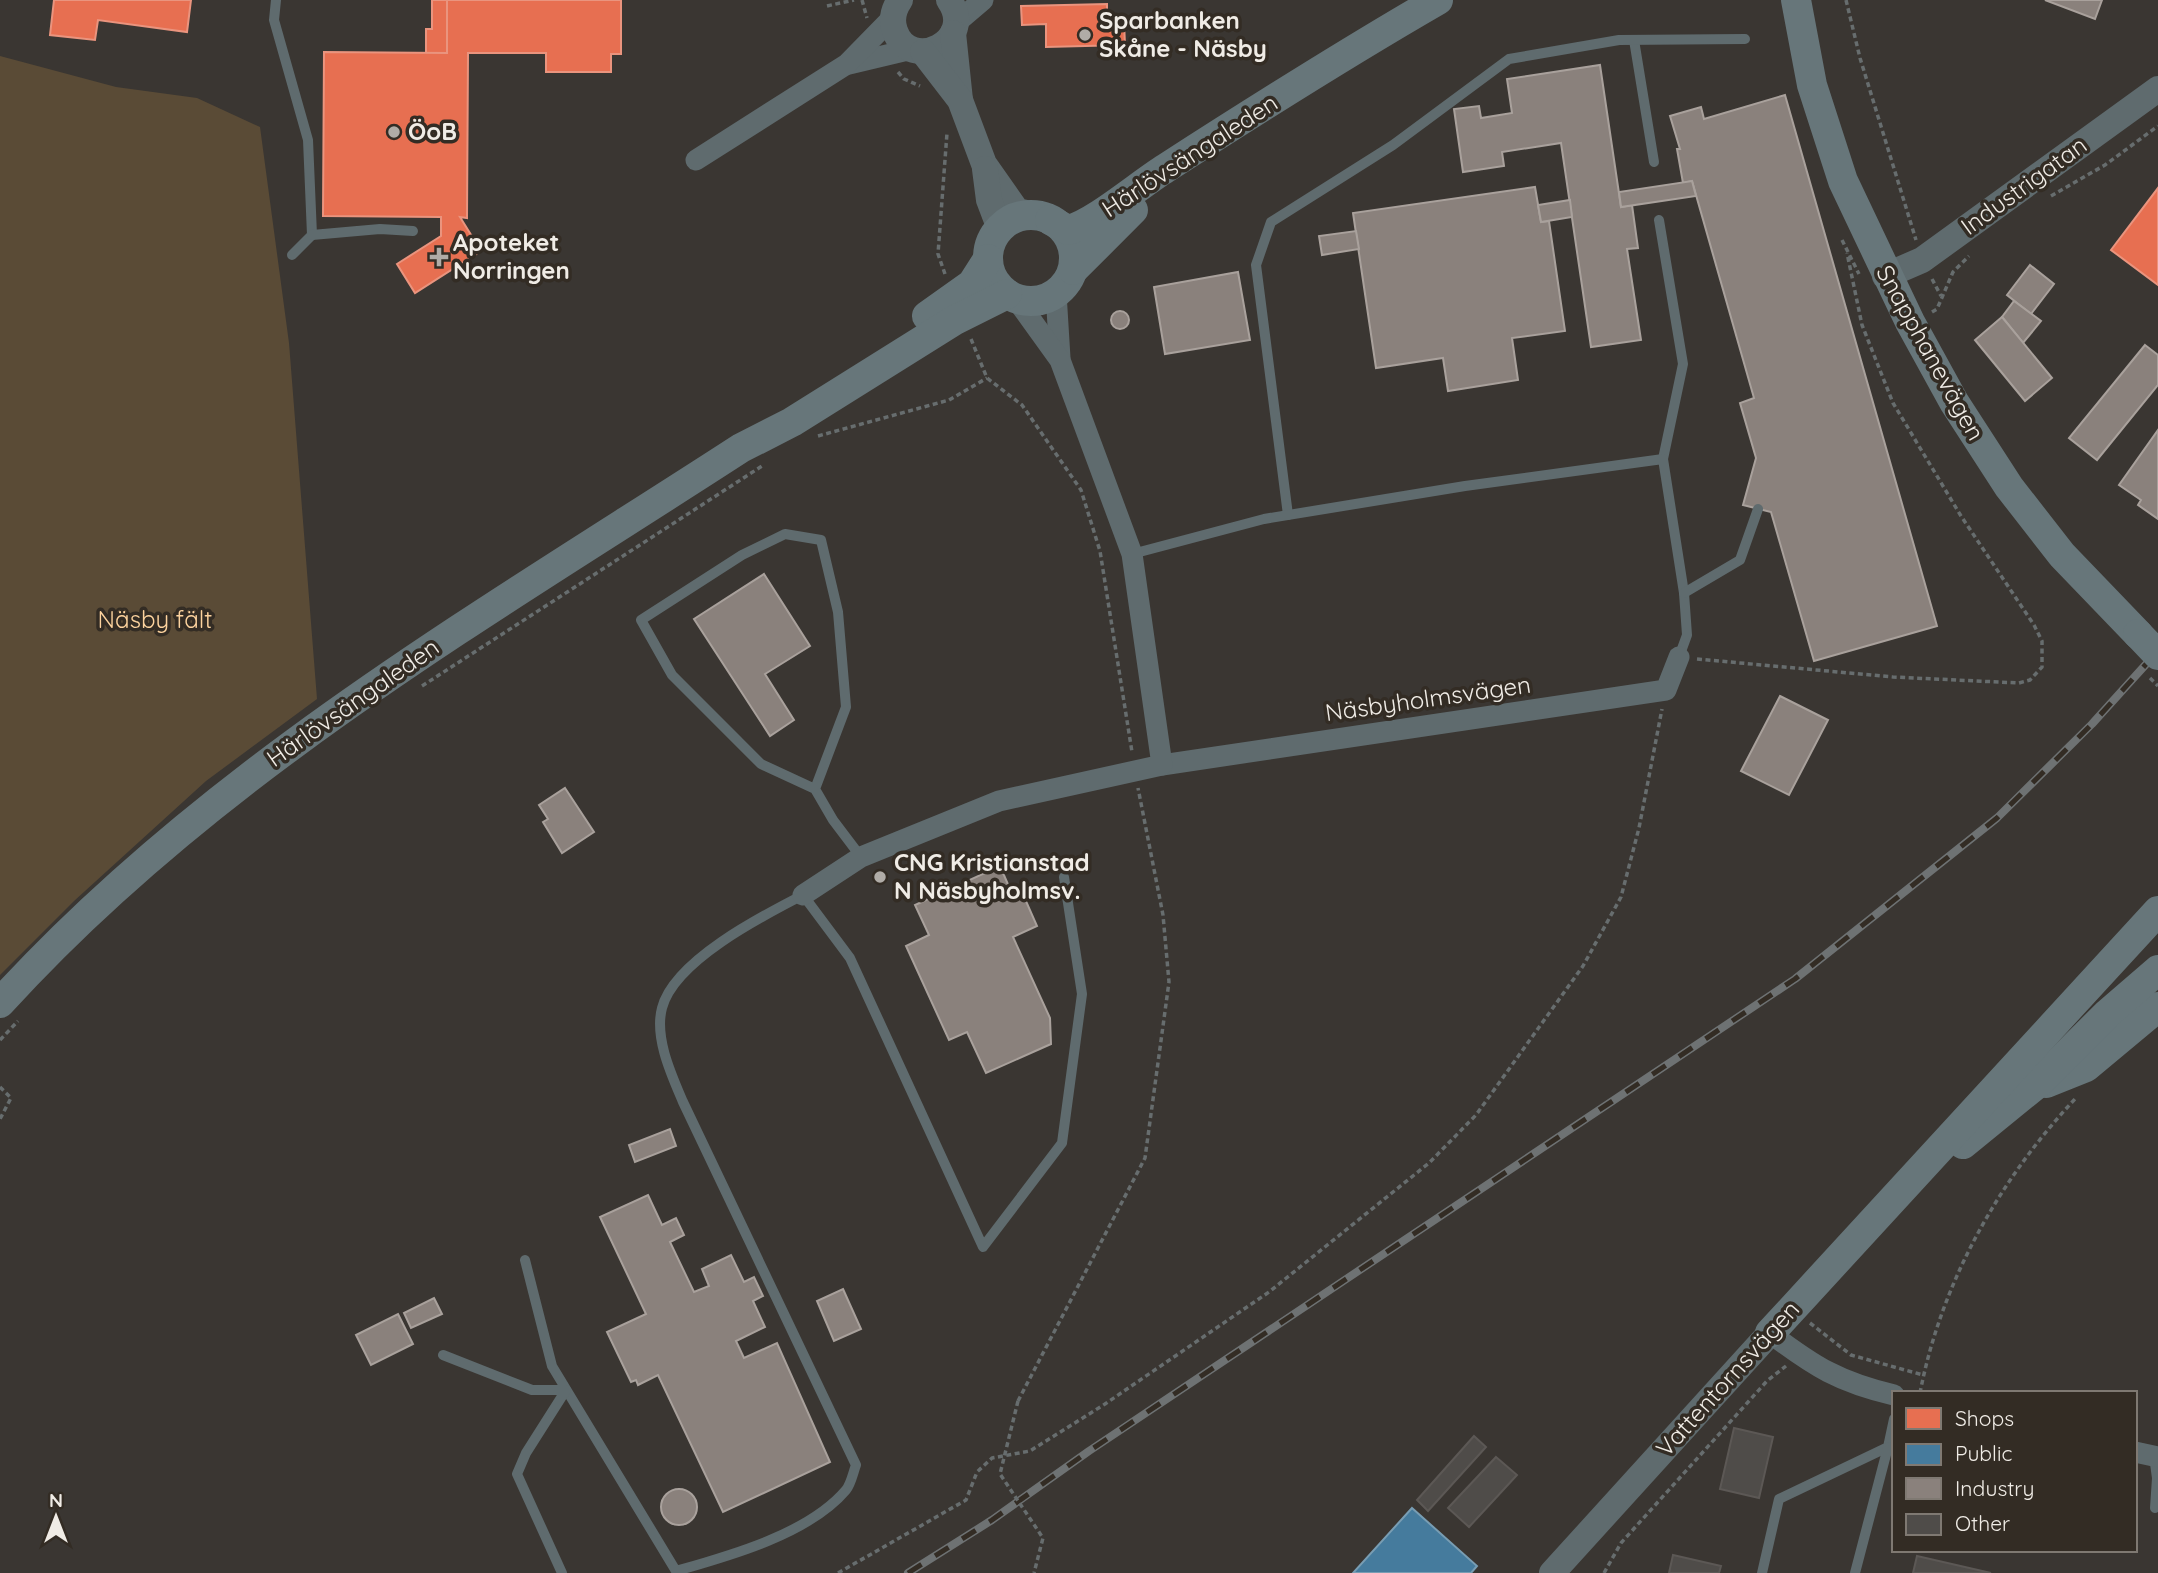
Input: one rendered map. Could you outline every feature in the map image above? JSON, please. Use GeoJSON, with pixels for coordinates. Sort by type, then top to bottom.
{"type":"FeatureCollection","features":[{"type":"Feature","properties":{"kind":"main road","name":"Härlövsängaleden"},"geometry":{"type":"LineString","coordinates":[[1045,218],[1068,230],[1088,223],[1128,192],[1438,0]]}},
{"type":"Feature","properties":{"kind":"main road","name":"Snapphanevägen"},"geometry":{"type":"LineString","coordinates":[[1796,0],[1812,85],[1843,181],[1885,276],[1910,322],[1954,402],[2009,487],[2062,555],[2148,645]]}},
{"type":"Feature","properties":{"kind":"main road","name":"Härlövsängaleden"},"geometry":{"type":"LineString","coordinates":[[1064,281],[1122,219],[1230,147],[1329,68]]}},
{"type":"Feature","properties":{"kind":"main road"},"geometry":{"type":"LineString","coordinates":[[1025,215],[1045,218],[1062,228],[1070,241],[1064,281],[1030,301],[1012,296],[997,285],[988,259],[989,248],[1000,229],[1025,215]]}},
{"type":"Feature","properties":{"kind":"main road","name":"Härlövsängaleden"},"geometry":{"type":"LineString","coordinates":[[741,448],[783,411],[972,284],[988,259]]}},
{"type":"Feature","properties":{"kind":"main road","name":"Härlövsängaleden"},"geometry":{"type":"LineString","coordinates":[[13,1008],[55,942],[203,811],[344,706],[741,448],[792,422],[955,320],[1012,296]]}},
{"type":"Feature","properties":{"kind":"main road"},"geometry":{"type":"LineString","coordinates":[[2021,1058],[2158,911]]}},
{"type":"Feature","properties":{"kind":"main road","name":"Vattentornsvägen"},"geometry":{"type":"LineString","coordinates":[[1906,1188],[2038,1083],[2107,1014],[2158,970]]}},
{"type":"Feature","properties":{"kind":"main road"},"geometry":{"type":"LineString","coordinates":[[2038,1083],[2052,1082],[2086,1066],[2158,1007]]}},
{"type":"Feature","properties":{"kind":"main road","name":"Vattentornsvägen"},"geometry":{"type":"LineString","coordinates":[[1770,1333],[1906,1188],[2021,1058],[2107,1014]]}},
{"type":"Feature","properties":{"kind":"street"},"geometry":{"type":"LineString","coordinates":[[847,64],[946,43],[953,19],[983,0]]}},
{"type":"Feature","properties":{"kind":"street"},"geometry":{"type":"LineString","coordinates":[[892,11],[897,37],[909,52],[961,100]]}},
{"type":"Feature","properties":{"kind":"street"},"geometry":{"type":"LineString","coordinates":[[696,160],[847,64],[892,11]]}},
{"type":"Feature","properties":{"kind":"street"},"geometry":{"type":"LineString","coordinates":[[953,19],[961,100],[984,164],[989,200],[1000,229]]}},
{"type":"Feature","properties":{"kind":"street","name":"Industrigatan"},"geometry":{"type":"LineString","coordinates":[[1885,276],[1922,260],[2158,89]]}},
{"type":"Feature","properties":{"kind":"street"},"geometry":{"type":"LineString","coordinates":[[984,164],[1017,211],[1045,218]]}},
{"type":"Feature","properties":{"kind":"street"},"geometry":{"type":"LineString","coordinates":[[1060,360],[1064,281]]}},
{"type":"Feature","properties":{"kind":"street"},"geometry":{"type":"LineString","coordinates":[[1012,296],[1060,360],[1132,554],[1162,765]]}},
{"type":"Feature","properties":{"kind":"street"},"geometry":{"type":"LineString","coordinates":[[1666,690],[1679,657]]}},
{"type":"Feature","properties":{"kind":"street","name":"Näsbyholmsvägen"},"geometry":{"type":"LineString","coordinates":[[803,895],[861,857],[999,801],[1162,765],[1666,690]]}},
{"type":"Feature","properties":{"kind":"street"},"geometry":{"type":"LineString","coordinates":[[1770,1333],[1844,1382],[1892,1394]]}},
{"type":"Feature","properties":{"kind":"street","name":"Vattentornsvägen"},"geometry":{"type":"LineString","coordinates":[[1552,1573],[1770,1333]]}},
{"type":"Feature","properties":{"kind":"lane"},"geometry":{"type":"LineString","coordinates":[[276,0],[274,20],[308,140],[312,235]]}},
{"type":"Feature","properties":{"kind":"lane"},"geometry":{"type":"LineString","coordinates":[[1288,515],[1256,265],[1271,222],[1393,145],[1509,59],[1634,40],[1745,39]]}},
{"type":"Feature","properties":{"kind":"lane"},"geometry":{"type":"LineString","coordinates":[[1634,40],[1654,162]]}},
{"type":"Feature","properties":{"kind":"lane"},"geometry":{"type":"LineString","coordinates":[[1659,220],[1683,364],[1663,459],[1684,593],[1687,635],[1679,657]]}},
{"type":"Feature","properties":{"kind":"lane"},"geometry":{"type":"LineString","coordinates":[[292,255],[312,235],[380,229],[413,231]]}},
{"type":"Feature","properties":{"kind":"lane"},"geometry":{"type":"LineString","coordinates":[[1132,554],[1288,515],[1465,486],[1663,459]]}},
{"type":"Feature","properties":{"kind":"lane"},"geometry":{"type":"LineString","coordinates":[[1684,593],[1741,560],[1758,509]]}},
{"type":"Feature","properties":{"kind":"lane"},"geometry":{"type":"LineString","coordinates":[[815,789],[846,707],[838,612],[821,540],[785,534],[742,555],[641,620],[672,675],[761,764],[815,789],[833,820],[861,857]]}},
{"type":"Feature","properties":{"kind":"lane"},"geometry":{"type":"LineString","coordinates":[[525,1260],[551,1366],[671,1572],[726,1557],[781,1534],[823,1510],[847,1489],[856,1465],[663,1056],[662,1008],[686,969],[748,923],[803,895],[850,958],[983,1247],[1062,1143],[1082,994],[1065,877]]}},
{"type":"Feature","properties":{"kind":"lane"},"geometry":{"type":"LineString","coordinates":[[443,1355],[532,1390],[566,1390]]}},
{"type":"Feature","properties":{"kind":"lane"},"geometry":{"type":"LineString","coordinates":[[562,1573],[517,1474],[526,1453],[566,1390]]}},
{"type":"Feature","properties":{"kind":"lane"},"geometry":{"type":"LineString","coordinates":[[1855,1573],[1892,1428]]}},
{"type":"Feature","properties":{"kind":"lane"},"geometry":{"type":"LineString","coordinates":[[1762,1573],[1779,1499],[1888,1447]]}},
{"type":"Feature","properties":{"kind":"lane"},"geometry":{"type":"LineString","coordinates":[[2149,1455],[2157,1478],[2155,1508]]}},
{"type":"Feature","properties":{"kind":"path"},"geometry":{"type":"LineString","coordinates":[[827,6],[855,0]]}},
{"type":"Feature","properties":{"kind":"path"},"geometry":{"type":"LineString","coordinates":[[862,0],[870,24],[892,11]]}},
{"type":"Feature","properties":{"kind":"path"},"geometry":{"type":"LineString","coordinates":[[1846,0],[1860,58],[1922,260],[1941,296]]}},
{"type":"Feature","properties":{"kind":"path"},"geometry":{"type":"LineString","coordinates":[[909,52],[904,79],[922,87]]}},
{"type":"Feature","properties":{"kind":"path"},"geometry":{"type":"LineString","coordinates":[[2046,198],[2065,191],[2095,172],[2158,126]]}},
{"type":"Feature","properties":{"kind":"path"},"geometry":{"type":"LineString","coordinates":[[946,129],[948,140],[938,254],[948,283]]}},
{"type":"Feature","properties":{"kind":"path"},"geometry":{"type":"LineString","coordinates":[[1679,657],[1893,677],[2019,683],[2030,680],[2042,667],[2042,641],[2034,625],[1961,516],[1893,403],[1862,325],[1847,253]]}},
{"type":"Feature","properties":{"kind":"path"},"geometry":{"type":"LineString","coordinates":[[1910,322],[1937,309],[1953,272],[1971,254]]}},
{"type":"Feature","properties":{"kind":"path"},"geometry":{"type":"LineString","coordinates":[[970,336],[987,378],[1021,405],[1081,491],[1100,551],[1135,771],[1163,915],[1169,982],[1145,1158],[1018,1401],[1000,1474],[1043,1538],[1034,1573]]}},
{"type":"Feature","properties":{"kind":"path"},"geometry":{"type":"LineString","coordinates":[[814,438],[948,400],[987,378]]}},
{"type":"Feature","properties":{"kind":"path"},"geometry":{"type":"LineString","coordinates":[[411,693],[772,460]]}},
{"type":"Feature","properties":{"kind":"path"},"geometry":{"type":"LineString","coordinates":[[838,1573],[966,1500],[977,1472],[992,1458],[1030,1451],[1105,1404],[1269,1292],[1429,1163],[1476,1115],[1583,966],[1620,897],[1639,828],[1666,690]]}},
{"type":"Feature","properties":{"kind":"path"},"geometry":{"type":"LineString","coordinates":[[0,1040],[13,1008]]}},
{"type":"Feature","properties":{"kind":"path"},"geometry":{"type":"LineString","coordinates":[[0,1087],[11,1098],[0,1119]]}},
{"type":"Feature","properties":{"kind":"path"},"geometry":{"type":"LineString","coordinates":[[1920,1391],[1931,1342],[1951,1288],[1995,1203],[2040,1136],[2077,1097]]}},
{"type":"Feature","properties":{"kind":"path"},"geometry":{"type":"LineString","coordinates":[[1604,1573],[1621,1543],[1767,1381],[1817,1330],[1851,1355],[1923,1376]]}},
{"type":"Feature","properties":{"kind":"green space","name":"Näsby fält"},"geometry":{"type":"Polygon","coordinates":[[[0,56],[116,87],[197,98],[260,127],[289,343],[317,699],[206,781],[74,901],[0,975],[0,56]]]}},
{"type":"Feature","properties":{"kind":"building: Shops"},"geometry":{"type":"Polygon","coordinates":[[[54,0],[191,0],[187,32],[98,20],[95,40],[50,35],[54,0]]]}},
{"type":"Feature","properties":{"kind":"building: Shops"},"geometry":{"type":"Polygon","coordinates":[[[432,0],[447,0],[447,53],[426,53],[426,29],[432,29],[432,0]]]}},
{"type":"Feature","properties":{"kind":"building: Shops"},"geometry":{"type":"Polygon","coordinates":[[[447,0],[621,0],[621,54],[611,54],[611,72],[546,72],[546,53],[468,53],[467,218],[460,217],[481,251],[415,293],[397,264],[441,236],[441,217],[323,216],[324,52],[447,53],[447,0]]]}},
{"type":"Feature","properties":{"kind":"building: Shops","name":"Sparbanken Skåne - Näsby"},"geometry":{"type":"Polygon","coordinates":[[[1107,4],[1107,22],[1124,22],[1125,45],[1046,47],[1046,24],[1022,25],[1021,6],[1107,4]]]}},
{"type":"Feature","properties":{"kind":"building: Shops"},"geometry":{"type":"Polygon","coordinates":[[[2158,188],[2158,285],[2111,250],[2158,188]]]}},
{"type":"Feature","properties":{"kind":"building: Public"},"geometry":{"type":"Polygon","coordinates":[[[1412,1508],[1477,1566],[1471,1573],[1353,1573],[1412,1508]]]}},
{"type":"Feature","properties":{"kind":"building: Industry"},"geometry":{"type":"Polygon","coordinates":[[[2045,0],[2102,0],[2095,19],[2045,0]]]}},
{"type":"Feature","properties":{"kind":"building: Industry"},"geometry":{"type":"Polygon","coordinates":[[[1600,65],[1621,207],[1632,205],[1638,248],[1627,249],[1641,340],[1591,347],[1561,143],[1502,152],[1504,166],[1463,172],[1454,109],[1479,106],[1481,118],[1512,113],[1507,79],[1600,65]]]}},
{"type":"Feature","properties":{"kind":"building: Industry"},"geometry":{"type":"Polygon","coordinates":[[[1785,95],[1937,626],[1814,661],[1771,512],[1743,505],[1756,458],[1740,403],[1754,398],[1692,181],[1683,183],[1677,149],[1680,149],[1670,116],[1701,107],[1704,119],[1785,95]]]}},
{"type":"Feature","properties":{"kind":"building: Industry"},"geometry":{"type":"Polygon","coordinates":[[[1692,181],[1696,196],[1621,207],[1619,192],[1692,181]]]}},
{"type":"Feature","properties":{"kind":"building: Industry"},"geometry":{"type":"Polygon","coordinates":[[[1535,187],[1541,222],[1549,221],[1565,331],[1512,338],[1518,380],[1448,391],[1443,358],[1376,368],[1353,213],[1535,187]]]}},
{"type":"Feature","properties":{"kind":"building: Industry"},"geometry":{"type":"Polygon","coordinates":[[[1570,200],[1572,217],[1541,222],[1538,205],[1570,200]]]}},
{"type":"Feature","properties":{"kind":"building: Industry"},"geometry":{"type":"Polygon","coordinates":[[[1356,231],[1359,249],[1322,255],[1319,236],[1356,231]]]}},
{"type":"Feature","properties":{"kind":"building: Industry"},"geometry":{"type":"Polygon","coordinates":[[[2030,265],[2054,284],[2031,314],[2007,295],[2030,265]]]}},
{"type":"Feature","properties":{"kind":"building: Industry"},"geometry":{"type":"Polygon","coordinates":[[[1238,272],[1250,340],[1165,354],[1154,287],[1238,272]]]}},
{"type":"Feature","properties":{"kind":"building: Industry"},"geometry":{"type":"Polygon","coordinates":[[[2014,301],[2041,321],[2023,343],[2002,317],[2014,301]]]}},
{"type":"Feature","properties":{"kind":"building: Industry"},"geometry":{"type":"Polygon","coordinates":[[[1116,311],[1124,311],[1129,320],[1127,327],[1116,329],[1111,324],[1111,316],[1116,311]]]}},
{"type":"Feature","properties":{"kind":"building: Industry"},"geometry":{"type":"Polygon","coordinates":[[[2002,317],[2052,378],[2025,401],[1975,340],[2002,317]]]}},
{"type":"Feature","properties":{"kind":"building: Industry"},"geometry":{"type":"Polygon","coordinates":[[[2145,345],[2158,355],[2158,385],[2097,460],[2069,438],[2145,345]]]}},
{"type":"Feature","properties":{"kind":"building: Industry"},"geometry":{"type":"Polygon","coordinates":[[[2158,430],[2158,519],[2138,505],[2141,500],[2119,485],[2158,430]]]}},
{"type":"Feature","properties":{"kind":"building: Industry"},"geometry":{"type":"Polygon","coordinates":[[[764,574],[810,646],[765,674],[794,720],[770,736],[694,619],[764,574]]]}},
{"type":"Feature","properties":{"kind":"building: Industry"},"geometry":{"type":"Polygon","coordinates":[[[1780,696],[1828,720],[1789,795],[1741,771],[1780,696]]]}},
{"type":"Feature","properties":{"kind":"building: Industry"},"geometry":{"type":"Polygon","coordinates":[[[565,788],[594,832],[562,853],[543,822],[548,819],[539,805],[565,788]]]}},
{"type":"Feature","properties":{"kind":"building: Industry"},"geometry":{"type":"Polygon","coordinates":[[[1000,866],[1013,896],[1022,892],[1037,926],[1013,937],[1050,1018],[1051,1044],[986,1073],[967,1032],[949,1040],[906,946],[929,935],[915,905],[1000,866]]]}},
{"type":"Feature","properties":{"kind":"building: Industry"},"geometry":{"type":"Polygon","coordinates":[[[670,1129],[676,1146],[635,1162],[629,1145],[670,1129]]]}},
{"type":"Feature","properties":{"kind":"building: Industry"},"geometry":{"type":"Polygon","coordinates":[[[648,1195],[662,1225],[676,1218],[684,1235],[670,1242],[694,1292],[709,1286],[702,1269],[731,1255],[744,1282],[754,1277],[763,1296],[753,1301],[765,1327],[736,1341],[744,1358],[777,1343],[830,1462],[723,1512],[658,1375],[638,1385],[636,1380],[631,1382],[607,1332],[646,1314],[600,1217],[648,1195]]]}},
{"type":"Feature","properties":{"kind":"building: Industry"},"geometry":{"type":"Polygon","coordinates":[[[843,1289],[861,1329],[834,1341],[817,1301],[843,1289]]]}},
{"type":"Feature","properties":{"kind":"building: Industry"},"geometry":{"type":"Polygon","coordinates":[[[434,1298],[442,1314],[411,1328],[404,1313],[434,1298]]]}},
{"type":"Feature","properties":{"kind":"building: Industry"},"geometry":{"type":"Polygon","coordinates":[[[398,1314],[413,1344],[371,1365],[356,1335],[398,1314]]]}},
{"type":"Feature","properties":{"kind":"building: Industry"},"geometry":{"type":"Polygon","coordinates":[[[679,1489],[691,1495],[697,1507],[691,1519],[679,1525],[667,1519],[661,1507],[667,1495],[679,1489]]]}},
{"type":"Feature","properties":{"kind":"building: Other"},"geometry":{"type":"Polygon","coordinates":[[[1734,1428],[1773,1437],[1759,1498],[1720,1489],[1734,1428]]]}},
{"type":"Feature","properties":{"kind":"building: Other"},"geometry":{"type":"Polygon","coordinates":[[[1474,1436],[1486,1447],[1428,1511],[1417,1500],[1474,1436]]]}},
{"type":"Feature","properties":{"kind":"building: Other"},"geometry":{"type":"Polygon","coordinates":[[[1496,1457],[1517,1475],[1469,1527],[1448,1508],[1496,1457]]]}},
{"type":"Feature","properties":{"kind":"building: Other"},"geometry":{"type":"Polygon","coordinates":[[[1673,1555],[1721,1566],[1719,1573],[1669,1573],[1673,1555]]]}},
{"type":"Feature","properties":{"kind":"building: Other"},"geometry":{"type":"Polygon","coordinates":[[[1917,1556],[1991,1573],[1913,1573],[1917,1556]]]}},
{"type":"Feature","properties":{"kind":"railway"},"geometry":{"type":"LineString","coordinates":[[908,1573],[992,1520],[1089,1451],[1795,979],[1997,818],[2092,724],[2158,651]]}},
{"type":"Feature","properties":{"kind":"place","name":"Sparbanken Skåne - Näsby"},"geometry":{"type":"Point","coordinates":[1085,35]}},
{"type":"Feature","properties":{"kind":"place","name":"ÖoB"},"geometry":{"type":"Point","coordinates":[394,132]}},
{"type":"Feature","properties":{"kind":"place","name":"Apoteket Norringen"},"geometry":{"type":"Point","coordinates":[439,257]}},
{"type":"Feature","properties":{"kind":"place","name":"CNG Kristianstad N Näsbyholmsv."},"geometry":{"type":"Point","coordinates":[880,877]}}]}
